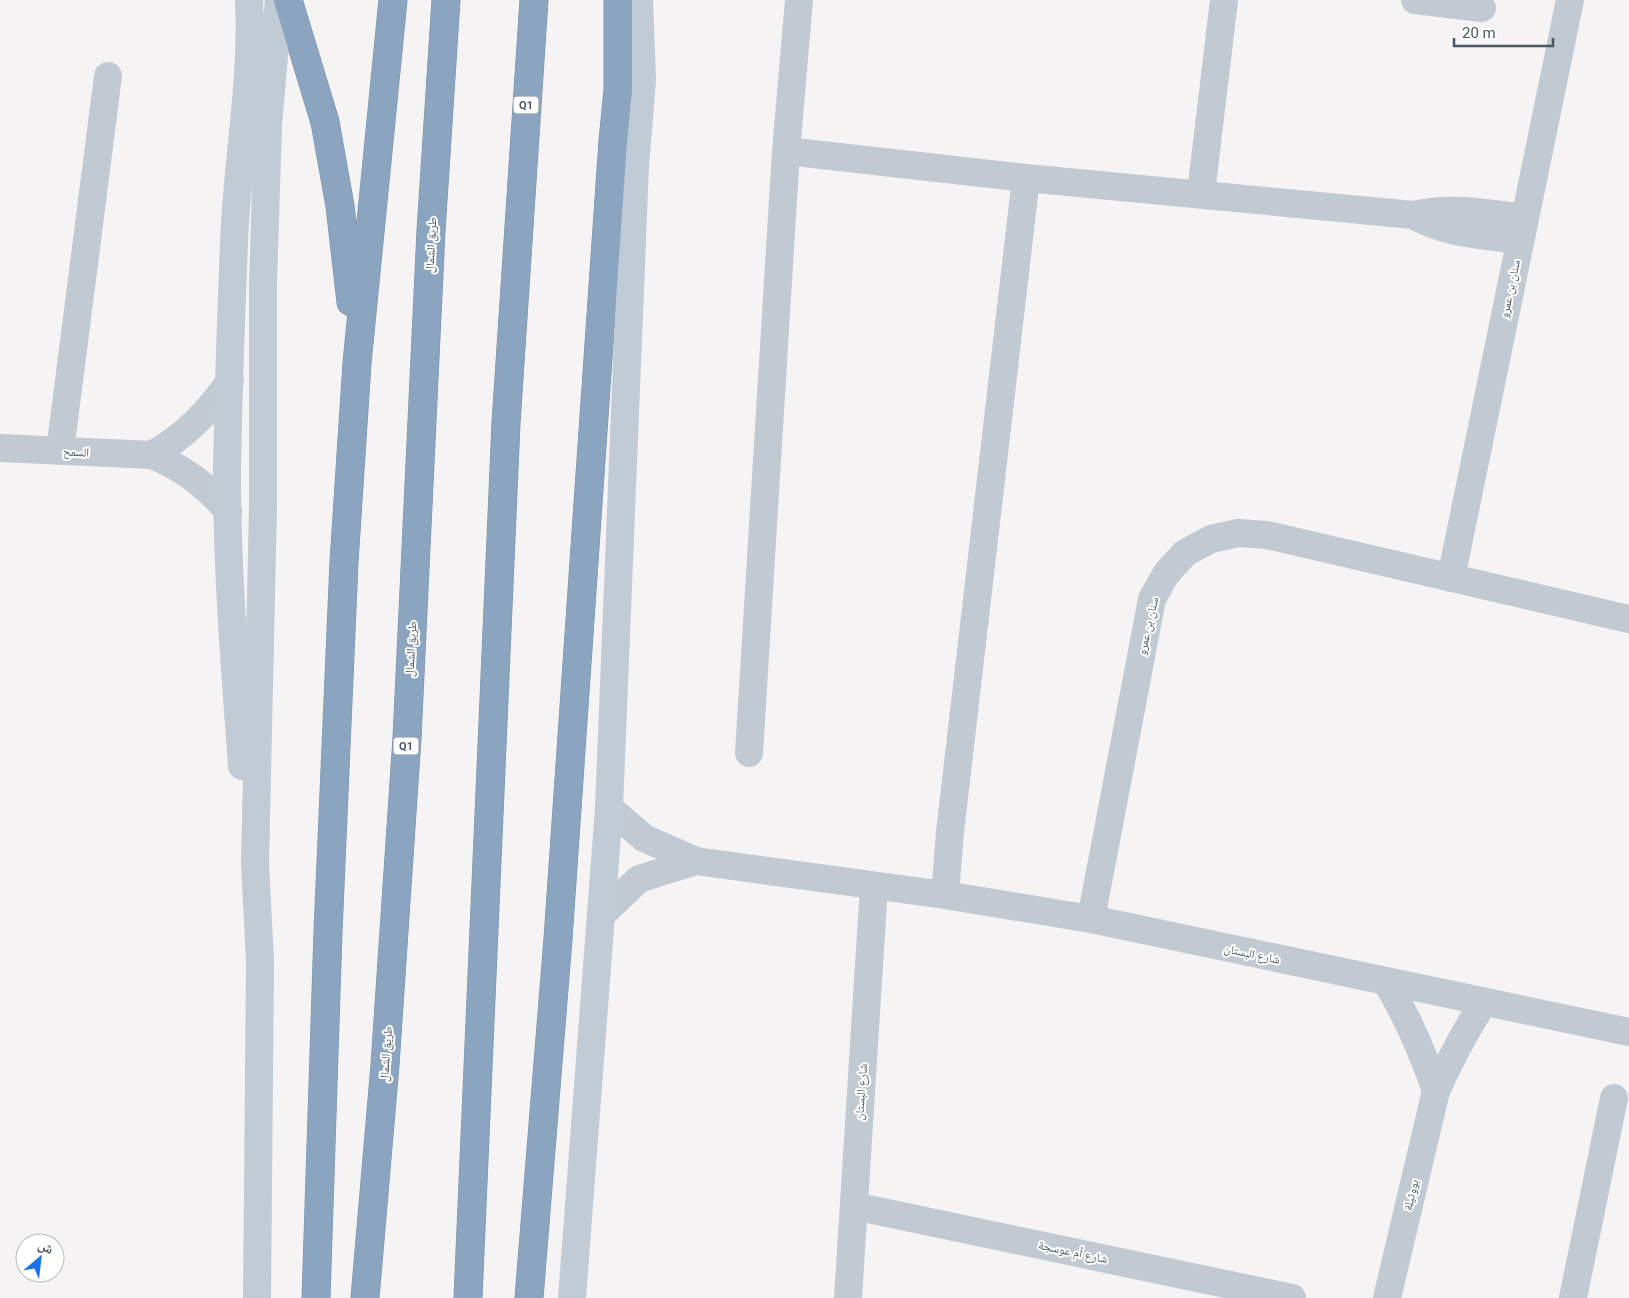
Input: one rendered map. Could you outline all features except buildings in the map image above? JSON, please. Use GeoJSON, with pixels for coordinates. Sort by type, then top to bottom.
{"type":"FeatureCollection","features":[{"type":"Feature","properties":{"kind":"highway"},"geometry":{"type":"LineString","coordinates":[[288,0],[325,122],[340,206],[348,266],[357,363]]}},
{"type":"Feature","properties":{"kind":"highway"},"geometry":{"type":"LineString","coordinates":[[316,1298],[328,922],[344,562],[357,363],[393,0]]}},
{"type":"Feature","properties":{"kind":"highway","name":"طريق الشمال"},"geometry":{"type":"LineString","coordinates":[[365,1298],[385,1065],[407,738],[434,193],[446,0]]}},
{"type":"Feature","properties":{"kind":"highway","name":"Q1"},"geometry":{"type":"LineString","coordinates":[[468,1298],[506,433],[534,0]]}},
{"type":"Feature","properties":{"kind":"highway"},"geometry":{"type":"LineString","coordinates":[[529,1298],[558,939],[618,90],[618,0]]}},
{"type":"Feature","properties":{"kind":"main road"},"geometry":{"type":"LineString","coordinates":[[249,0],[250,22],[246,90],[234,241],[227,474],[232,626],[242,779],[256,864]]}},
{"type":"Feature","properties":{"kind":"main road"},"geometry":{"type":"LineString","coordinates":[[257,1298],[260,960],[256,864],[262,517],[263,285],[268,124],[278,0]]}},
{"type":"Feature","properties":{"kind":"main road"},"geometry":{"type":"LineString","coordinates":[[572,1298],[609,808],[635,166],[642,80],[639,0]]}},
{"type":"Feature","properties":{"kind":"street"},"geometry":{"type":"LineString","coordinates":[[749,753],[786,151],[799,0]]}},
{"type":"Feature","properties":{"kind":"street"},"geometry":{"type":"LineString","coordinates":[[1201,193],[1224,0]]}},
{"type":"Feature","properties":{"kind":"street"},"geometry":{"type":"LineString","coordinates":[[1415,0],[1482,8]]}},
{"type":"Feature","properties":{"kind":"street","name":"سنان بن عمرو"},"geometry":{"type":"LineString","coordinates":[[1451,578],[1570,0]]}},
{"type":"Feature","properties":{"kind":"street"},"geometry":{"type":"LineString","coordinates":[[60,451],[108,76]]}},
{"type":"Feature","properties":{"kind":"street"},"geometry":{"type":"LineString","coordinates":[[786,151],[1026,178],[1201,193],[1413,215],[1444,229],[1522,229]]}},
{"type":"Feature","properties":{"kind":"street"},"geometry":{"type":"LineString","coordinates":[[945,895],[950,832],[1026,178]]}},
{"type":"Feature","properties":{"kind":"street"},"geometry":{"type":"LineString","coordinates":[[152,455],[182,435],[204,416],[230,381]]}},
{"type":"Feature","properties":{"kind":"street","name":"السمح"},"geometry":{"type":"LineString","coordinates":[[0,448],[152,455],[194,477],[228,510]]}},
{"type":"Feature","properties":{"kind":"street","name":"سنان بن عمرو"},"geometry":{"type":"LineString","coordinates":[[1091,919],[1152,599],[1166,574],[1186,553],[1210,539],[1238,533],[1267,536],[1629,619]]}},
{"type":"Feature","properties":{"kind":"street","name":"شارع البستان"},"geometry":{"type":"LineString","coordinates":[[609,808],[644,838],[696,861],[945,895],[1091,919],[1629,1032]]}},
{"type":"Feature","properties":{"kind":"street","name":"شارع البستان"},"geometry":{"type":"LineString","coordinates":[[602,914],[639,879],[696,861]]}},
{"type":"Feature","properties":{"kind":"street","name":"شارع البستان"},"geometry":{"type":"LineString","coordinates":[[848,1298],[874,886]]}},
{"type":"Feature","properties":{"kind":"street"},"geometry":{"type":"LineString","coordinates":[[1386,981],[1407,1016],[1436,1091]]}},
{"type":"Feature","properties":{"kind":"street","name":"بووثيلة"},"geometry":{"type":"LineString","coordinates":[[1387,1298],[1436,1091],[1466,1030],[1484,1002]]}},
{"type":"Feature","properties":{"kind":"street"},"geometry":{"type":"LineString","coordinates":[[1573,1298],[1614,1098]]}},
{"type":"Feature","properties":{"kind":"street","name":"شارع أم عوسجة"},"geometry":{"type":"LineString","coordinates":[[854,1206],[1292,1298]]}}]}
